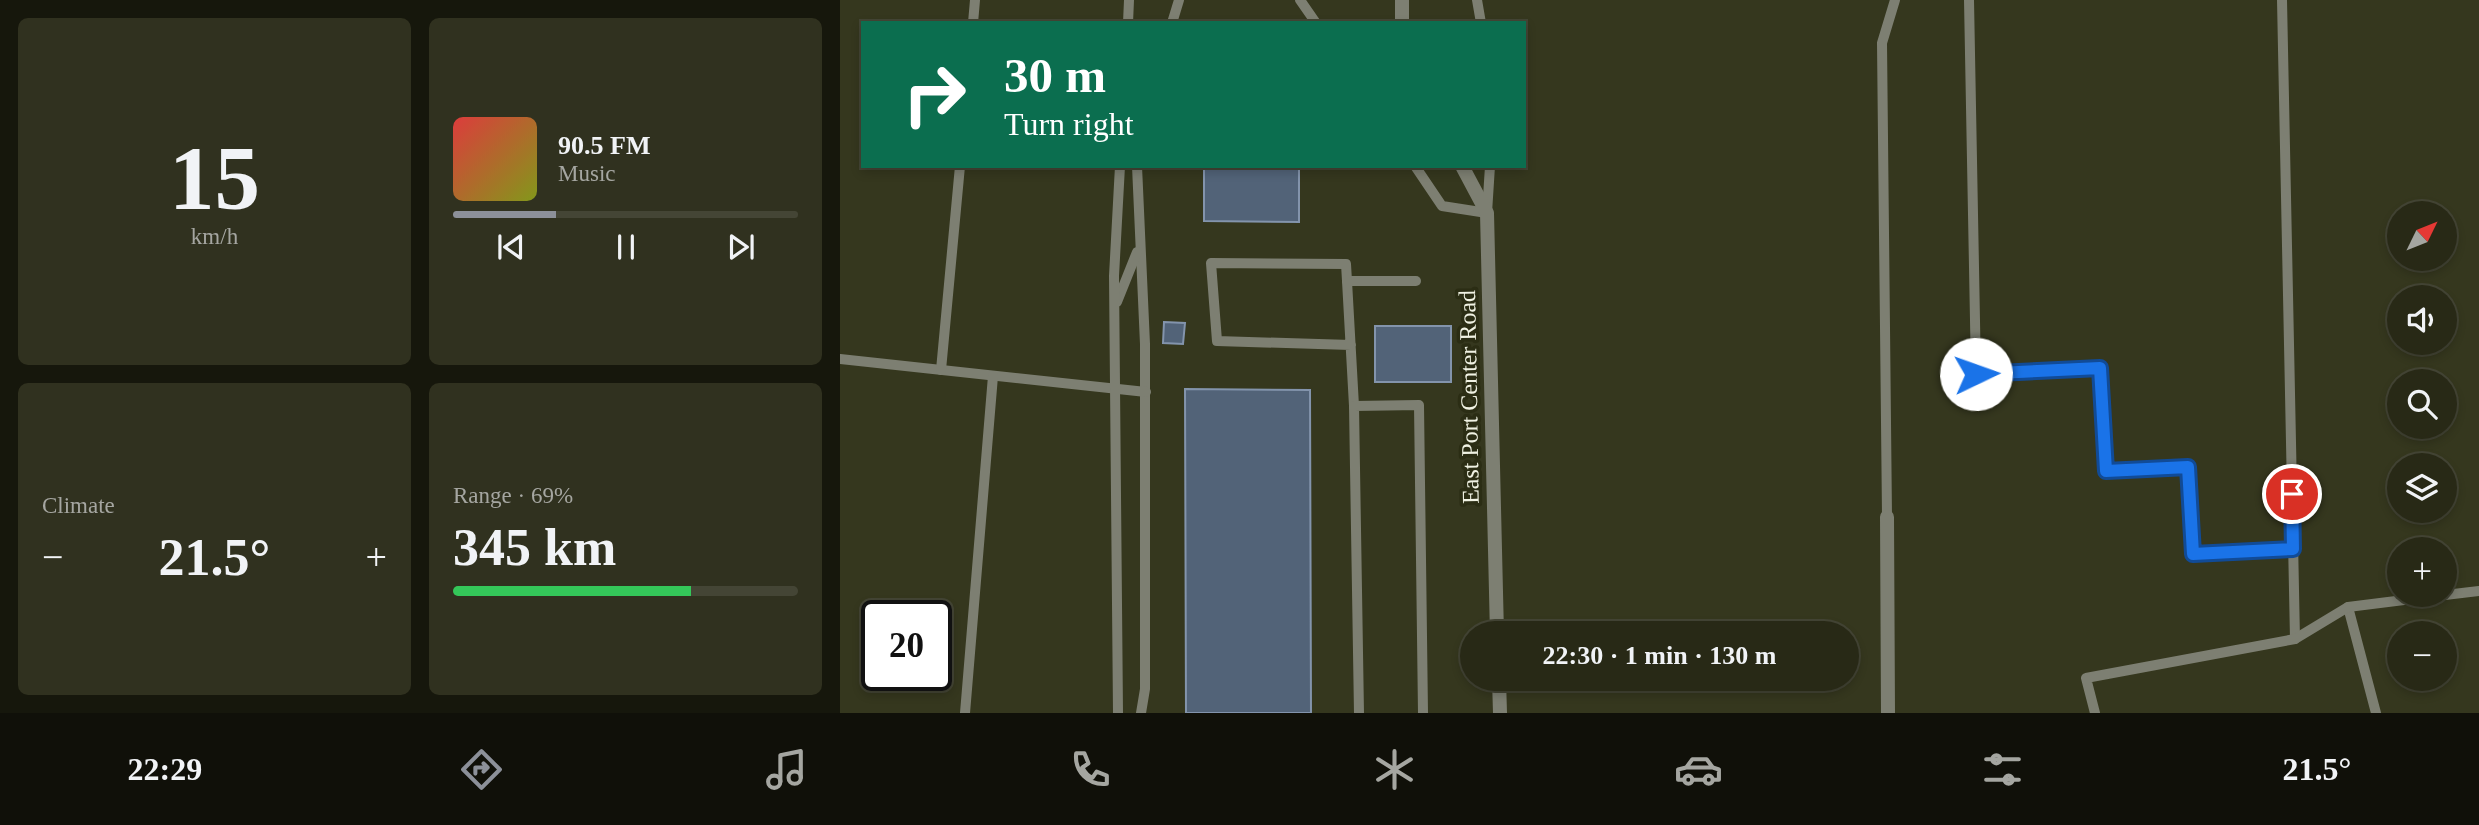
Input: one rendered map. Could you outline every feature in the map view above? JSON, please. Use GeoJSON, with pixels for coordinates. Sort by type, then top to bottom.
{"type":"FeatureCollection","features":[{"type":"Feature","properties":{"kind":"street"},"geometry":{"type":"LineString","coordinates":[[1402,0],[1402,21]]}},
{"type":"Feature","properties":{"kind":"street","name":"East Port Center Road"},"geometry":{"type":"LineString","coordinates":[[1463,168],[1487,214],[1497,621]]}},
{"type":"Feature","properties":{"kind":"street"},"geometry":{"type":"LineString","coordinates":[[1887,517],[1888,713]]}},
{"type":"Feature","properties":{"kind":"street"},"geometry":{"type":"LineString","coordinates":[[1499,691],[1500,713]]}},
{"type":"Feature","properties":{"kind":"lane"},"geometry":{"type":"LineString","coordinates":[[973,21],[975,0]]}},
{"type":"Feature","properties":{"kind":"lane"},"geometry":{"type":"LineString","coordinates":[[1128,21],[1129,0]]}},
{"type":"Feature","properties":{"kind":"lane"},"geometry":{"type":"LineString","coordinates":[[1173,21],[1180,0]]}},
{"type":"Feature","properties":{"kind":"lane"},"geometry":{"type":"LineString","coordinates":[[1300,0],[1315,21]]}},
{"type":"Feature","properties":{"kind":"lane"},"geometry":{"type":"LineString","coordinates":[[1477,0],[1481,21]]}},
{"type":"Feature","properties":{"kind":"lane"},"geometry":{"type":"LineString","coordinates":[[1887,517],[1882,43],[1895,0]]}},
{"type":"Feature","properties":{"kind":"lane"},"geometry":{"type":"LineString","coordinates":[[1969,0],[1976,374],[2100,368],[2106,471],[2188,467],[2193,554],[2293,549]]}},
{"type":"Feature","properties":{"kind":"lane"},"geometry":{"type":"LineString","coordinates":[[2282,0],[2295,639]]}},
{"type":"Feature","properties":{"kind":"lane"},"geometry":{"type":"LineString","coordinates":[[941,370],[960,168]]}},
{"type":"Feature","properties":{"kind":"lane"},"geometry":{"type":"LineString","coordinates":[[1118,713],[1115,309],[1120,168]]}},
{"type":"Feature","properties":{"kind":"lane"},"geometry":{"type":"LineString","coordinates":[[1138,168],[1146,392],[1145,689],[1141,713]]}},
{"type":"Feature","properties":{"kind":"lane"},"geometry":{"type":"LineString","coordinates":[[1416,168],[1443,206],[1487,214],[1490,168]]}},
{"type":"Feature","properties":{"kind":"lane"},"geometry":{"type":"LineString","coordinates":[[1115,309],[1139,246]]}},
{"type":"Feature","properties":{"kind":"lane"},"geometry":{"type":"LineString","coordinates":[[1351,345],[1217,341],[1211,263],[1346,264],[1348,281],[1354,406],[1359,713]]}},
{"type":"Feature","properties":{"kind":"lane"},"geometry":{"type":"LineString","coordinates":[[1348,281],[1416,281]]}},
{"type":"Feature","properties":{"kind":"lane"},"geometry":{"type":"LineString","coordinates":[[840,359],[1146,392]]}},
{"type":"Feature","properties":{"kind":"lane"},"geometry":{"type":"LineString","coordinates":[[965,713],[993,376]]}},
{"type":"Feature","properties":{"kind":"lane"},"geometry":{"type":"LineString","coordinates":[[1354,406],[1419,405],[1423,713]]}},
{"type":"Feature","properties":{"kind":"lane"},"geometry":{"type":"LineString","coordinates":[[2457,594],[2479,591]]}},
{"type":"Feature","properties":{"kind":"lane"},"geometry":{"type":"LineString","coordinates":[[2095,713],[2086,678],[2295,639],[2348,607],[2387,602]]}},
{"type":"Feature","properties":{"kind":"lane"},"geometry":{"type":"LineString","coordinates":[[2348,607],[2376,713]]}},
{"type":"Feature","properties":{"kind":"building"},"geometry":{"type":"Polygon","coordinates":[[[1204,168],[1299,168],[1299,222],[1204,221],[1204,168]]]}},
{"type":"Feature","properties":{"kind":"building"},"geometry":{"type":"Polygon","coordinates":[[[1164,322],[1185,323],[1183,344],[1163,343],[1164,322]]]}},
{"type":"Feature","properties":{"kind":"building"},"geometry":{"type":"Polygon","coordinates":[[[1375,326],[1451,326],[1451,382],[1375,382],[1375,326]]]}},
{"type":"Feature","properties":{"kind":"building"},"geometry":{"type":"Polygon","coordinates":[[[1185,389],[1310,390],[1311,713],[1186,713],[1185,389]]]}},
{"type":"Feature","properties":{"kind":"route"},"geometry":{"type":"LineString","coordinates":[[1976,374],[2100,368],[2106,471],[2188,467],[2193,554],[2293,549],[2292,494]]}}]}
